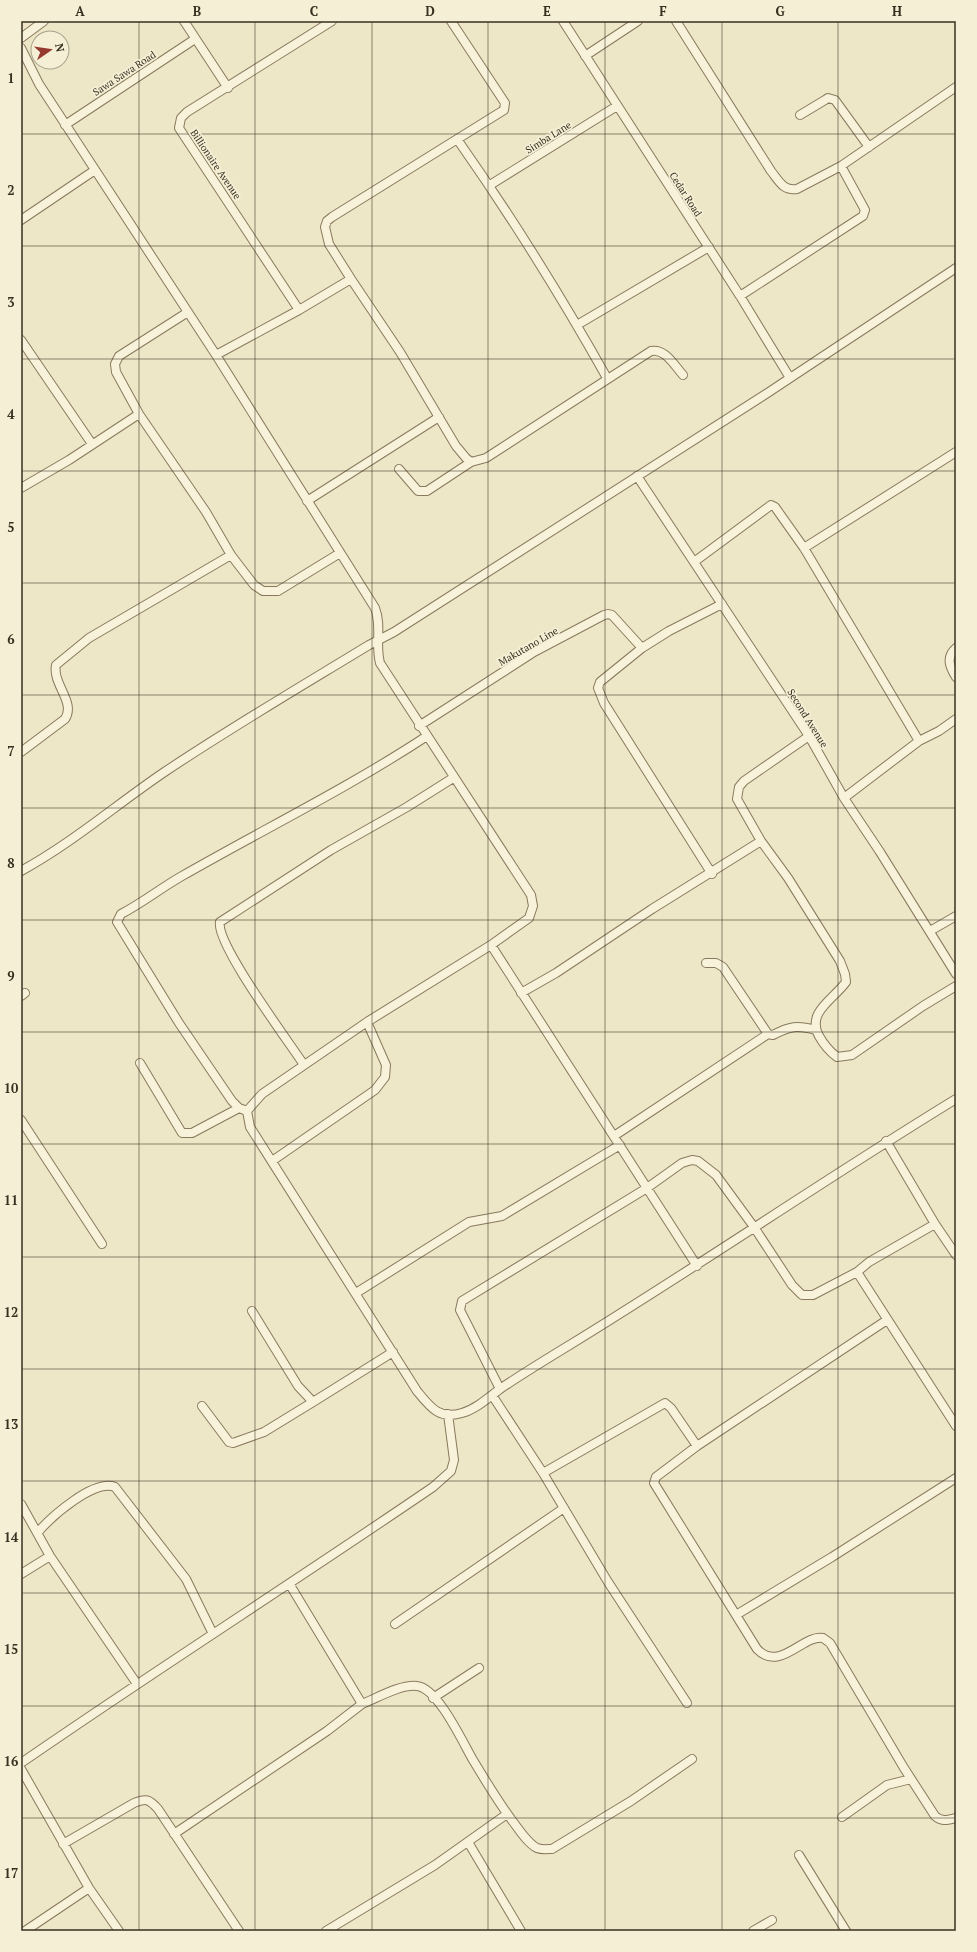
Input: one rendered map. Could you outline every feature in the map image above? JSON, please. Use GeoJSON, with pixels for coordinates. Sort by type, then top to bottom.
{"type":"FeatureCollection","features":[{"type":"Feature","properties":{"kind":"street"},"geometry":{"type":"LineString","coordinates":[[21,38],[31,29],[44,21]]}},
{"type":"Feature","properties":{"kind":"street"},"geometry":{"type":"LineString","coordinates":[[184,21],[228,88]]}},
{"type":"Feature","properties":{"kind":"street","name":"Billionaire Avenue"},"geometry":{"type":"LineString","coordinates":[[299,310],[180,128],[181,118],[187,112],[228,88],[332,21]]}},
{"type":"Feature","properties":{"kind":"street"},"geometry":{"type":"LineString","coordinates":[[451,21],[505,103],[506,106],[504,110],[327,221],[325,227],[329,244],[350,279],[400,352],[456,446],[471,462]]}},
{"type":"Feature","properties":{"kind":"street","name":"Cedar Road"},"geometry":{"type":"LineString","coordinates":[[563,21],[709,247],[790,378]]}},
{"type":"Feature","properties":{"kind":"street"},"geometry":{"type":"LineString","coordinates":[[585,56],[638,21]]}},
{"type":"Feature","properties":{"kind":"street"},"geometry":{"type":"LineString","coordinates":[[676,21],[771,171],[784,188],[791,190],[797,189],[841,166],[956,87]]}},
{"type":"Feature","properties":{"kind":"street","name":"Sawa Sawa Road"},"geometry":{"type":"LineString","coordinates":[[65,124],[195,39]]}},
{"type":"Feature","properties":{"kind":"street"},"geometry":{"type":"LineString","coordinates":[[21,48],[39,84],[216,355],[375,608],[379,627],[377,653],[380,663],[419,726],[531,895],[533,906],[529,918],[491,945],[367,1022],[262,1094],[243,1110],[192,1133],[182,1133],[140,1062]]}},
{"type":"Feature","properties":{"kind":"street"},"geometry":{"type":"LineString","coordinates":[[800,115],[825,100],[835,100],[868,147]]}},
{"type":"Feature","properties":{"kind":"street","name":"Simba Lane"},"geometry":{"type":"LineString","coordinates":[[490,185],[617,106]]}},
{"type":"Feature","properties":{"kind":"street"},"geometry":{"type":"LineString","coordinates":[[458,139],[490,185],[577,325],[606,378]]}},
{"type":"Feature","properties":{"kind":"street"},"geometry":{"type":"LineString","coordinates":[[740,296],[863,216],[865,210],[841,166]]}},
{"type":"Feature","properties":{"kind":"street"},"geometry":{"type":"LineString","coordinates":[[21,220],[96,170]]}},
{"type":"Feature","properties":{"kind":"street"},"geometry":{"type":"LineString","coordinates":[[577,325],[709,247]]}},
{"type":"Feature","properties":{"kind":"street"},"geometry":{"type":"LineString","coordinates":[[21,870],[49,855],[162,774],[216,739],[377,640],[394,632],[790,378],[956,268]]}},
{"type":"Feature","properties":{"kind":"street"},"geometry":{"type":"LineString","coordinates":[[216,355],[299,310],[350,279]]}},
{"type":"Feature","properties":{"kind":"street"},"geometry":{"type":"LineString","coordinates":[[188,312],[119,356],[116,361],[116,372],[139,414],[206,512],[231,555],[254,585],[263,591],[278,591],[340,553]]}},
{"type":"Feature","properties":{"kind":"street"},"geometry":{"type":"LineString","coordinates":[[21,340],[92,444]]}},
{"type":"Feature","properties":{"kind":"street"},"geometry":{"type":"LineString","coordinates":[[399,469],[418,491],[427,491],[471,462],[486,458],[606,378],[650,351],[662,351],[683,375]]}},
{"type":"Feature","properties":{"kind":"street"},"geometry":{"type":"LineString","coordinates":[[21,488],[139,414]]}},
{"type":"Feature","properties":{"kind":"street"},"geometry":{"type":"LineString","coordinates":[[307,501],[439,417]]}},
{"type":"Feature","properties":{"kind":"street"},"geometry":{"type":"LineString","coordinates":[[804,548],[956,452]]}},
{"type":"Feature","properties":{"kind":"street","name":"Second Avenue"},"geometry":{"type":"LineString","coordinates":[[637,476],[809,736],[844,798],[956,974]]}},
{"type":"Feature","properties":{"kind":"street"},"geometry":{"type":"LineString","coordinates":[[694,562],[771,505],[775,507],[804,548],[919,741]]}},
{"type":"Feature","properties":{"kind":"street"},"geometry":{"type":"LineString","coordinates":[[21,742],[23,751],[65,719],[68,714],[68,707],[55,674],[56,665],[89,638],[231,555]]}},
{"type":"Feature","properties":{"kind":"street"},"geometry":{"type":"LineString","coordinates":[[712,874],[604,703],[598,688],[600,682],[642,648],[675,628],[722,604]]}},
{"type":"Feature","properties":{"kind":"street","name":"Makutano Line"},"geometry":{"type":"LineString","coordinates":[[419,726],[534,652],[604,615],[608,614],[612,616],[642,648]]}},
{"type":"Feature","properties":{"kind":"street"},"geometry":{"type":"LineString","coordinates":[[956,648],[949,658],[950,667],[956,677]]}},
{"type":"Feature","properties":{"kind":"street"},"geometry":{"type":"LineString","coordinates":[[844,798],[919,741],[939,731],[956,719]]}},
{"type":"Feature","properties":{"kind":"street"},"geometry":{"type":"LineString","coordinates":[[427,736],[393,758],[284,821],[182,876],[121,914],[117,922],[179,1023],[232,1101],[243,1110],[250,1127],[417,1391],[432,1410],[448,1414],[460,1414],[472,1409],[697,1266],[886,1141],[956,1099]]}},
{"type":"Feature","properties":{"kind":"street"},"geometry":{"type":"LineString","coordinates":[[809,736],[744,781],[739,787],[738,799],[761,841],[810,912],[840,961],[845,974],[846,982],[820,1009],[816,1017],[816,1030],[823,1043],[837,1057],[852,1055],[923,1006],[956,986]]}},
{"type":"Feature","properties":{"kind":"street"},"geometry":{"type":"LineString","coordinates":[[304,1065],[239,968],[219,930],[220,922],[331,850],[453,778]]}},
{"type":"Feature","properties":{"kind":"street"},"geometry":{"type":"LineString","coordinates":[[522,993],[556,973],[652,909],[712,874],[761,841]]}},
{"type":"Feature","properties":{"kind":"street"},"geometry":{"type":"LineString","coordinates":[[930,931],[956,916]]}},
{"type":"Feature","properties":{"kind":"street"},"geometry":{"type":"LineString","coordinates":[[491,945],[697,1266]]}},
{"type":"Feature","properties":{"kind":"street"},"geometry":{"type":"LineString","coordinates":[[706,963],[716,963],[723,967],[768,1034]]}},
{"type":"Feature","properties":{"kind":"street"},"geometry":{"type":"LineString","coordinates":[[272,1161],[375,1090],[385,1077],[386,1065],[367,1022]]}},
{"type":"Feature","properties":{"kind":"street"},"geometry":{"type":"LineString","coordinates":[[614,1136],[768,1034],[772,1035],[785,1029],[802,1026],[816,1030]]}},
{"type":"Feature","properties":{"kind":"street"},"geometry":{"type":"LineString","coordinates":[[21,1120],[102,1244]]}},
{"type":"Feature","properties":{"kind":"street"},"geometry":{"type":"LineString","coordinates":[[886,1141],[934,1224],[956,1255]]}},
{"type":"Feature","properties":{"kind":"street"},"geometry":{"type":"LineString","coordinates":[[356,1293],[469,1222],[502,1216],[620,1145]]}},
{"type":"Feature","properties":{"kind":"street"},"geometry":{"type":"LineString","coordinates":[[500,1390],[460,1310],[460,1304],[647,1188],[682,1163],[692,1160],[698,1161],[716,1175],[754,1227],[792,1285],[802,1294],[813,1295],[857,1272],[869,1262],[934,1224]]}},
{"type":"Feature","properties":{"kind":"street"},"geometry":{"type":"LineString","coordinates":[[857,1272],[956,1426]]}},
{"type":"Feature","properties":{"kind":"street"},"geometry":{"type":"LineString","coordinates":[[252,1311],[298,1386],[313,1402]]}},
{"type":"Feature","properties":{"kind":"street"},"geometry":{"type":"LineString","coordinates":[[887,1320],[697,1446],[656,1477],[654,1483],[757,1649],[763,1655],[769,1657],[790,1652],[816,1639],[824,1638],[830,1643],[911,1779],[935,1816],[939,1820],[945,1821],[956,1818]]}},
{"type":"Feature","properties":{"kind":"street"},"geometry":{"type":"LineString","coordinates":[[202,1406],[229,1442],[233,1443],[264,1432],[393,1352]]}},
{"type":"Feature","properties":{"kind":"street"},"geometry":{"type":"LineString","coordinates":[[492,1395],[543,1473],[608,1582],[687,1703]]}},
{"type":"Feature","properties":{"kind":"street"},"geometry":{"type":"LineString","coordinates":[[543,1473],[665,1403],[671,1408],[697,1446]]}},
{"type":"Feature","properties":{"kind":"street"},"geometry":{"type":"LineString","coordinates":[[21,1763],[137,1684],[290,1585],[434,1487],[451,1471],[454,1460],[448,1414]]}},
{"type":"Feature","properties":{"kind":"street"},"geometry":{"type":"LineString","coordinates":[[736,1615],[832,1557],[956,1478]]}},
{"type":"Feature","properties":{"kind":"street"},"geometry":{"type":"LineString","coordinates":[[38,1532],[49,1520],[93,1489],[103,1485],[115,1486],[186,1579],[213,1634]]}},
{"type":"Feature","properties":{"kind":"street"},"geometry":{"type":"LineString","coordinates":[[21,1504],[38,1532],[50,1556],[137,1684]]}},
{"type":"Feature","properties":{"kind":"street"},"geometry":{"type":"LineString","coordinates":[[395,1624],[564,1508]]}},
{"type":"Feature","properties":{"kind":"street"},"geometry":{"type":"LineString","coordinates":[[21,1574],[50,1556]]}},
{"type":"Feature","properties":{"kind":"street"},"geometry":{"type":"LineString","coordinates":[[290,1585],[362,1704]]}},
{"type":"Feature","properties":{"kind":"street"},"geometry":{"type":"LineString","coordinates":[[433,1698],[479,1668]]}},
{"type":"Feature","properties":{"kind":"street"},"geometry":{"type":"LineString","coordinates":[[174,1834],[327,1731],[362,1704],[406,1686],[418,1686],[433,1698],[444,1710],[472,1758],[520,1832],[537,1848],[552,1849],[631,1801],[692,1758]]}},
{"type":"Feature","properties":{"kind":"street"},"geometry":{"type":"LineString","coordinates":[[21,1769],[89,1888],[119,1931]]}},
{"type":"Feature","properties":{"kind":"street"},"geometry":{"type":"LineString","coordinates":[[842,1817],[887,1785],[911,1779]]}},
{"type":"Feature","properties":{"kind":"street"},"geometry":{"type":"LineString","coordinates":[[63,1844],[134,1803],[145,1799],[149,1800],[158,1809],[239,1931]]}},
{"type":"Feature","properties":{"kind":"street"},"geometry":{"type":"LineString","coordinates":[[326,1931],[435,1865],[508,1814]]}},
{"type":"Feature","properties":{"kind":"street"},"geometry":{"type":"LineString","coordinates":[[468,1842],[522,1931]]}},
{"type":"Feature","properties":{"kind":"street"},"geometry":{"type":"LineString","coordinates":[[800,1856],[846,1931]]}},
{"type":"Feature","properties":{"kind":"street"},"geometry":{"type":"LineString","coordinates":[[25,1931],[89,1888]]}},
{"type":"Feature","properties":{"kind":"street"},"geometry":{"type":"LineString","coordinates":[[753,1931],[772,1920]]}}]}
